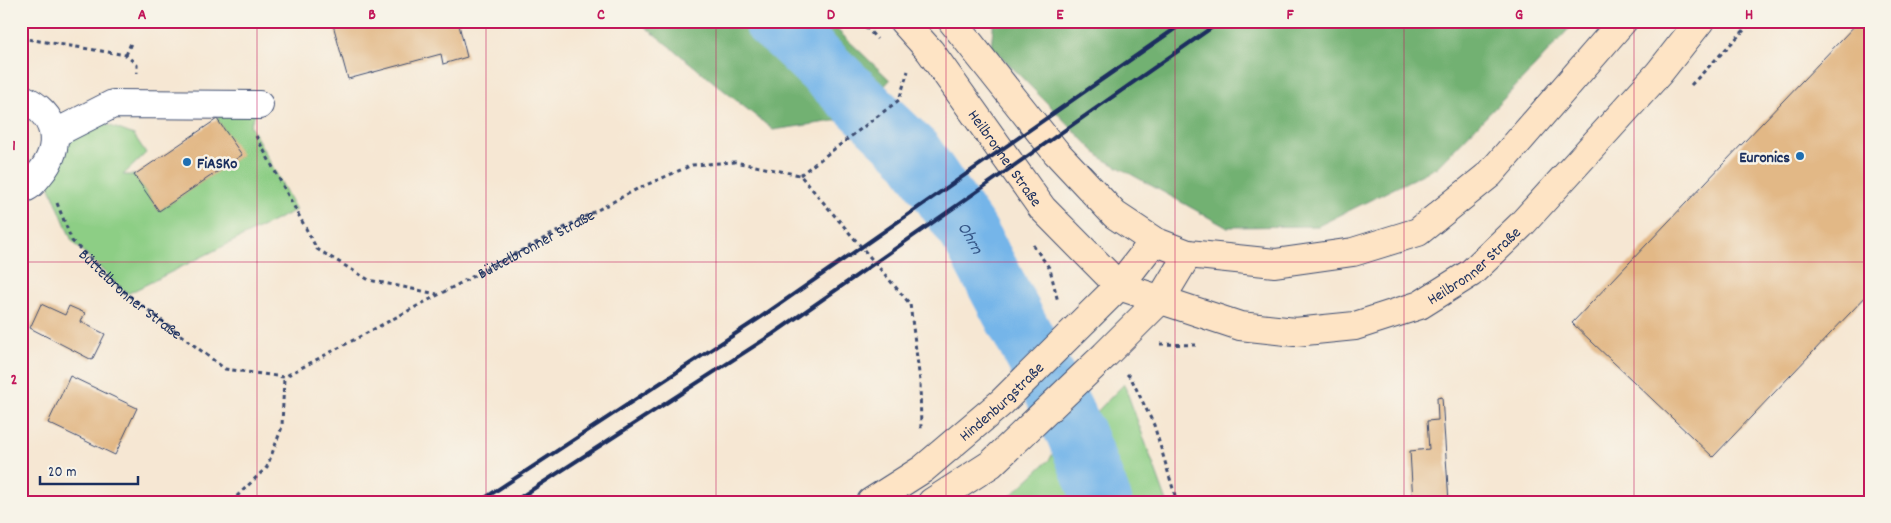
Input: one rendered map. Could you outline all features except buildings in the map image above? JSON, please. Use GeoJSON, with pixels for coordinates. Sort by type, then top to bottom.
{"type":"FeatureCollection","features":[{"type":"Feature","properties":{"kind":"main road","name":"Heilbronner Straße"},"geometry":{"type":"LineString","coordinates":[[904,21],[930,51],[1042,208],[1119,286],[1240,326],[1295,332],[1355,326],[1420,306],[1471,273],[1521,225],[1659,73],[1700,21]]}},
{"type":"Feature","properties":{"kind":"main road"},"geometry":{"type":"LineString","coordinates":[[952,21],[1056,152],[1115,215],[1154,241],[1188,254],[1275,263],[1353,252],[1418,232],[1490,174],[1623,21]]}},
{"type":"Feature","properties":{"kind":"main road"},"geometry":{"type":"LineString","coordinates":[[1119,286],[1154,241]]}},
{"type":"Feature","properties":{"kind":"main road"},"geometry":{"type":"LineString","coordinates":[[932,502],[991,464],[1105,355],[1161,299],[1188,254]]}},
{"type":"Feature","properties":{"kind":"main road","name":"Hindenburgstraße"},"geometry":{"type":"LineString","coordinates":[[871,502],[923,468],[1002,402],[1119,286]]}},
{"type":"Feature","properties":{"kind":"street"},"geometry":{"type":"LineString","coordinates":[[21,98],[34,103],[48,119],[54,134],[54,153],[29,187],[21,189]]}},
{"type":"Feature","properties":{"kind":"street"},"geometry":{"type":"LineString","coordinates":[[54,134],[113,104],[259,105]]}},
{"type":"Feature","properties":{"kind":"path"},"geometry":{"type":"LineString","coordinates":[[21,38],[126,55],[137,65],[138,104]]}},
{"type":"Feature","properties":{"kind":"path"},"geometry":{"type":"LineString","coordinates":[[126,55],[131,43]]}},
{"type":"Feature","properties":{"kind":"path"},"geometry":{"type":"LineString","coordinates":[[899,100],[800,175],[910,304],[920,381],[923,468]]}},
{"type":"Feature","properties":{"kind":"path"},"geometry":{"type":"LineString","coordinates":[[259,105],[250,125],[318,249],[369,280],[438,294]]}},
{"type":"Feature","properties":{"kind":"path","name":"Büttelbronner Straße"},"geometry":{"type":"LineString","coordinates":[[43,170],[72,241],[128,294],[225,369],[284,377],[637,189],[692,165],[735,162],[800,175]]}},
{"type":"Feature","properties":{"kind":"path"},"geometry":{"type":"LineString","coordinates":[[1105,355],[1131,378],[1154,426],[1177,502]]}},
{"type":"Feature","properties":{"kind":"path"},"geometry":{"type":"LineString","coordinates":[[231,502],[266,467],[282,426],[284,377]]}},
{"type":"Feature","properties":{"kind":"green space"},"geometry":{"type":"Polygon","coordinates":[[[638,21],[828,21],[890,80],[855,118],[773,130],[638,21]]]}},
{"type":"Feature","properties":{"kind":"green space"},"geometry":{"type":"Polygon","coordinates":[[[994,21],[1576,21],[1522,80],[1437,167],[1318,226],[1226,227],[1100,157],[991,46],[994,21]]]}},
{"type":"Feature","properties":{"kind":"green space"},"geometry":{"type":"Polygon","coordinates":[[[224,105],[259,105],[250,125],[296,210],[127,294],[72,241],[43,170],[54,134],[100,122],[134,135],[146,153],[123,175],[134,175],[159,211],[241,155],[217,119],[224,105]]]}},
{"type":"Feature","properties":{"kind":"green space"},"geometry":{"type":"Polygon","coordinates":[[[1124,384],[1167,502],[1121,502],[1085,424],[1124,384]]]}},
{"type":"Feature","properties":{"kind":"green space"},"geometry":{"type":"Polygon","coordinates":[[[1059,441],[1088,502],[1004,502],[1050,459],[1059,441]]]}},
{"type":"Feature","properties":{"kind":"waterway","name":"Ohrn"},"geometry":{"type":"LineString","coordinates":[[773,21],[914,154],[969,233],[1075,432],[1103,502]]}},
{"type":"Feature","properties":{"kind":"railway"},"geometry":{"type":"LineString","coordinates":[[479,502],[761,317],[1186,21]]}},
{"type":"Feature","properties":{"kind":"railway"},"geometry":{"type":"LineString","coordinates":[[513,502],[773,334],[1221,21]]}},
{"type":"Feature","properties":{"kind":"place","name":"Euronics"},"geometry":{"type":"Point","coordinates":[1800,156]}},
{"type":"Feature","properties":{"kind":"place","name":"FiASKo"},"geometry":{"type":"Point","coordinates":[187,162]}}]}
